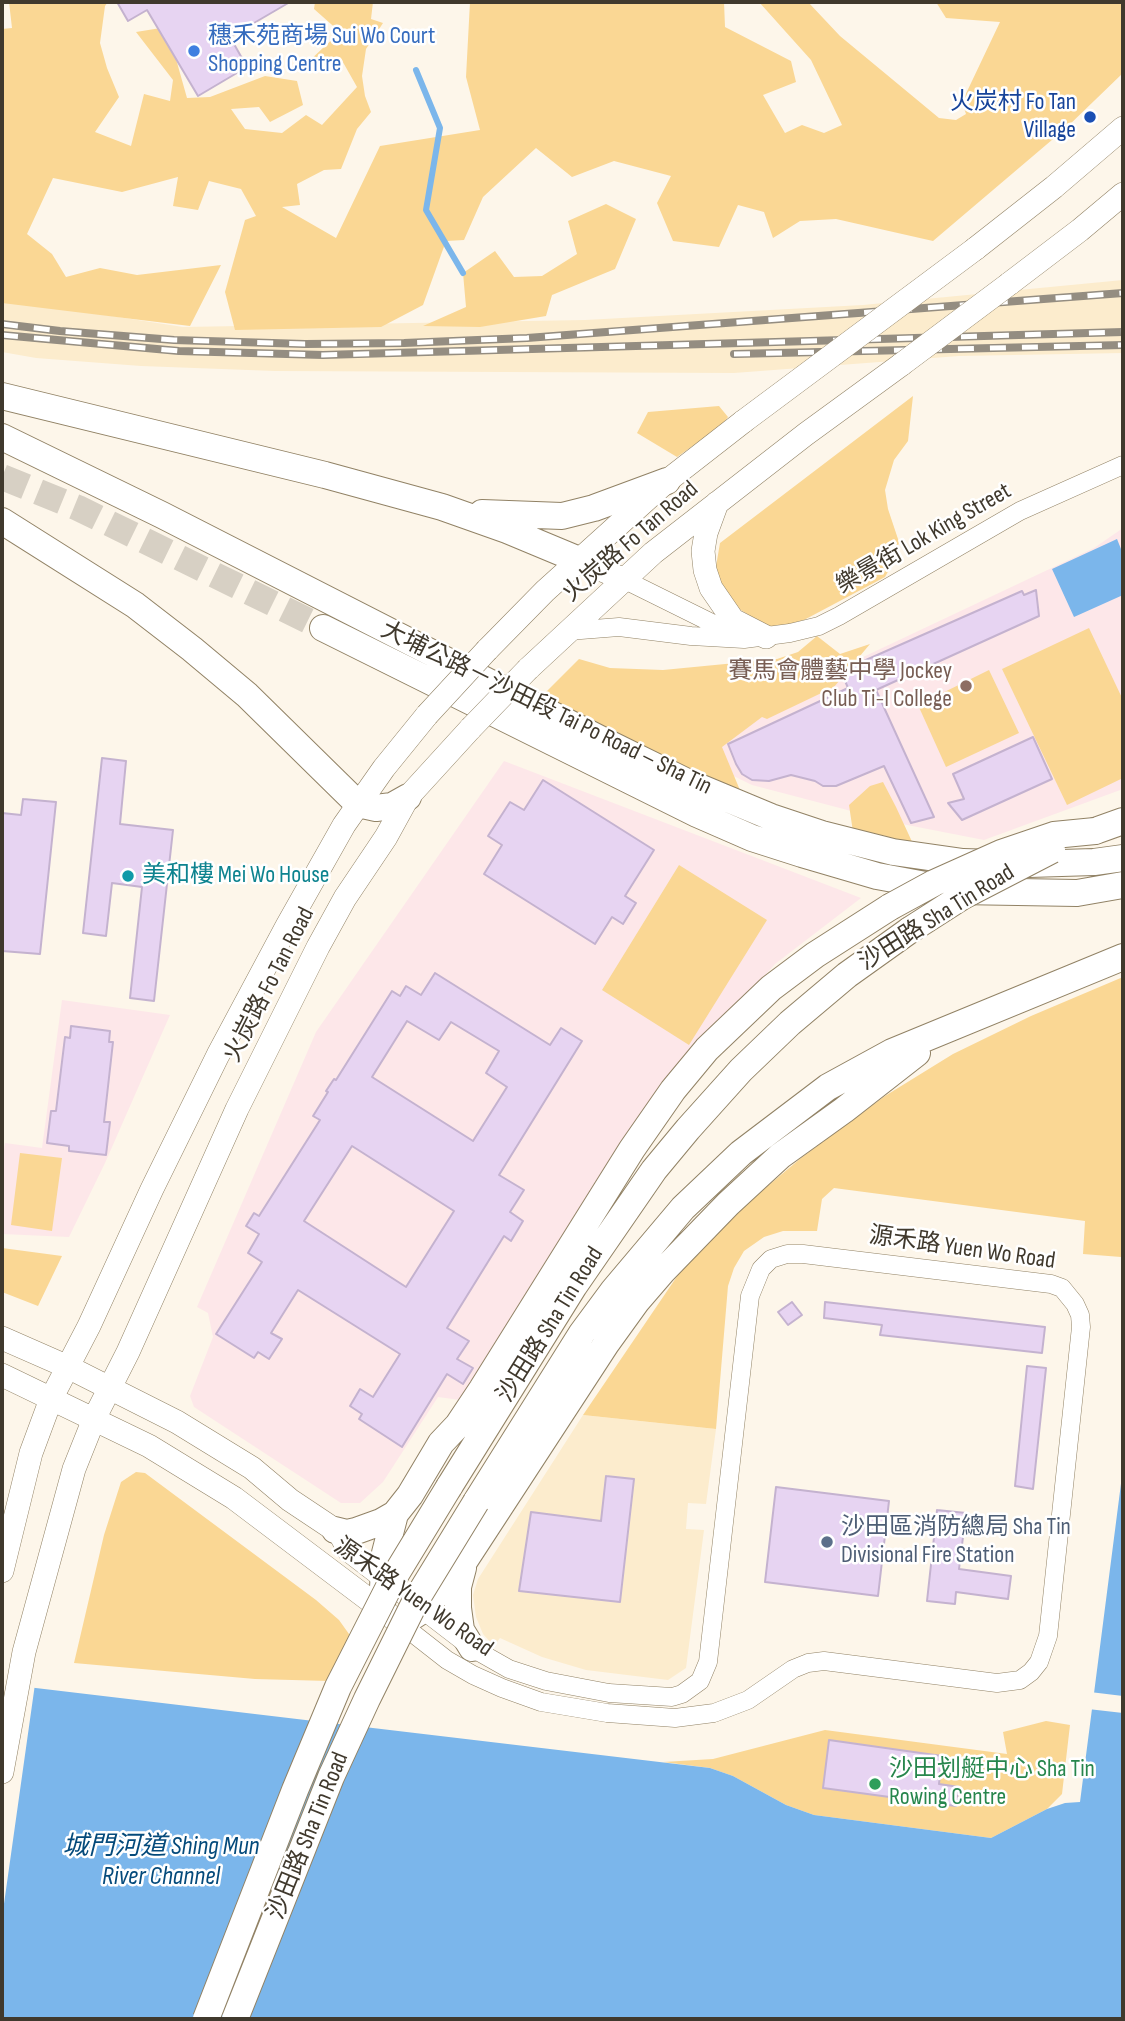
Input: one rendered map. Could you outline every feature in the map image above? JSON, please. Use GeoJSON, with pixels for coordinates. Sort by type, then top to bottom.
{"type":"FeatureCollection","features":[{"type":"Feature","properties":{"kind":"highway"},"geometry":{"type":"LineString","coordinates":[[2,396],[325,475],[456,512],[579,560]]}},
{"type":"Feature","properties":{"kind":"highway","name":"大埔公路－沙田段 Tai Po Road – Sha Tin"},"geometry":{"type":"LineString","coordinates":[[2,437],[96,482],[652,765],[771,817],[821,834],[893,852],[963,862],[1029,864],[1094,862],[1123,858]]}},
{"type":"Feature","properties":{"kind":"highway"},"geometry":{"type":"LineString","coordinates":[[456,512],[562,516],[594,508],[667,481]]}},
{"type":"Feature","properties":{"kind":"highway"},"geometry":{"type":"LineString","coordinates":[[2,521],[105,585],[192,649],[247,695],[358,804],[376,808],[392,806],[408,797]]}},
{"type":"Feature","properties":{"kind":"highway","name":"大埔公路－沙田段 Tai Po Road – Sha Tin"},"geometry":{"type":"LineString","coordinates":[[323,628],[697,814],[752,838],[877,876],[958,891],[1077,893],[1123,885]]}},
{"type":"Feature","properties":{"kind":"highway","name":"沙田路 Sha Tin Road"},"geometry":{"type":"LineString","coordinates":[[206,2019],[338,1687],[393,1578],[574,1286],[673,1147],[714,1098],[790,1023],[847,975],[963,896],[1028,861],[1123,821]]}},
{"type":"Feature","properties":{"kind":"highway"},"geometry":{"type":"LineString","coordinates":[[464,1563],[437,1597],[401,1615],[382,1580],[385,1553],[395,1514],[441,1443],[463,1418],[482,1389],[632,1149],[690,1070],[727,1028],[771,988],[815,955],[890,908],[934,883],[1001,853],[1054,835],[1095,831]]}},
{"type":"Feature","properties":{"kind":"highway","name":"沙田路 Sha Tin Road"},"geometry":{"type":"LineString","coordinates":[[236,2019],[331,1777],[416,1600],[482,1514],[582,1333],[638,1260],[702,1188],[758,1139],[828,1087],[906,1045],[1123,957]]}},
{"type":"Feature","properties":{"kind":"highway"},"geometry":{"type":"LineString","coordinates":[[424,1472],[425,1492],[430,1506],[441,1521],[452,1529],[465,1533],[474,1532],[482,1514]]}},
{"type":"Feature","properties":{"kind":"highway"},"geometry":{"type":"LineString","coordinates":[[335,1530],[348,1533],[356,1531],[395,1514]]}},
{"type":"Feature","properties":{"kind":"highway"},"geometry":{"type":"LineString","coordinates":[[472,1648],[461,1630],[458,1587],[482,1514]]}},
{"type":"Feature","properties":{"kind":"main road","name":"火炭路 Fo Tan Road"},"geometry":{"type":"LineString","coordinates":[[2,1571],[31,1453],[51,1399],[218,1055],[287,926],[358,804],[427,715],[486,650],[579,560],[667,481],[975,249],[1123,128]]}},
{"type":"Feature","properties":{"kind":"main road","name":"火炭路 Fo Tan Road"},"geometry":{"type":"LineString","coordinates":[[2,1772],[24,1652],[74,1469],[94,1419],[237,1109],[312,959],[345,898],[386,837],[408,797],[528,669],[653,553],[1088,225],[1123,194]]}},
{"type":"Feature","properties":{"kind":"main road"},"geometry":{"type":"LineString","coordinates":[[717,503],[706,533],[703,551],[705,570],[711,588],[733,620],[755,638]]}},
{"type":"Feature","properties":{"kind":"main road"},"geometry":{"type":"LineString","coordinates":[[579,560],[625,580]]}},
{"type":"Feature","properties":{"kind":"main road","name":"源禾路 Yuen Wo Road"},"geometry":{"type":"LineString","coordinates":[[2,1338],[68,1367],[177,1422],[252,1468],[290,1500],[335,1530]]}},
{"type":"Feature","properties":{"kind":"main road","name":"源禾路 Yuen Wo Road"},"geometry":{"type":"LineString","coordinates":[[2,1376],[163,1454],[234,1498],[401,1615]]}},
{"type":"Feature","properties":{"kind":"street","name":"樂景街 Lok King Street"},"geometry":{"type":"LineString","coordinates":[[568,632],[619,627],[755,638],[819,626],[988,528],[1123,465]]}},
{"type":"Feature","properties":{"kind":"street"},"geometry":{"type":"LineString","coordinates":[[625,580],[755,638]]}},
{"type":"Feature","properties":{"kind":"street","name":"源禾路 Yuen Wo Road"},"geometry":{"type":"LineString","coordinates":[[335,1530],[347,1552],[382,1580],[401,1615],[447,1660],[502,1688],[541,1702],[607,1713],[675,1718],[714,1713],[748,1700],[793,1669],[808,1662],[824,1661],[997,1683],[1020,1680],[1031,1672],[1038,1662],[1048,1636],[1081,1327],[1080,1315],[1062,1288],[1052,1284],[803,1254],[787,1254],[771,1259],[761,1269],[750,1296],[708,1662],[700,1681],[692,1689],[672,1697],[609,1693],[545,1681],[509,1669],[472,1648],[401,1615]]}},
{"type":"Feature","properties":{"kind":"shaded area"},"geometry":{"type":"Polygon","coordinates":[[[9,2],[108,2],[105,6],[100,43],[119,97],[95,132],[131,146],[144,94],[170,101],[173,80],[136,32],[167,27],[187,98],[210,97],[265,76],[297,81],[303,105],[270,122],[259,107],[231,109],[245,129],[282,133],[306,115],[322,125],[357,87],[340,57],[313,73],[308,62],[340,32],[314,9],[315,2],[373,2],[371,19],[383,23],[366,49],[362,76],[371,112],[357,129],[341,169],[324,170],[297,184],[300,205],[282,207],[336,238],[380,146],[480,130],[466,77],[470,2],[724,2],[725,27],[791,61],[796,82],[763,95],[785,133],[802,125],[824,133],[842,125],[811,60],[759,2],[808,2],[840,36],[939,118],[956,120],[966,114],[962,102],[1000,22],[946,18],[936,2],[1123,2],[1123,73],[1066,128],[933,241],[836,219],[800,221],[773,238],[764,212],[738,205],[719,247],[673,241],[657,203],[671,176],[614,161],[572,177],[536,148],[483,197],[464,240],[446,241],[423,305],[381,327],[235,330],[225,292],[245,220],[256,216],[241,189],[209,181],[198,210],[173,206],[178,177],[122,192],[53,178],[27,234],[52,254],[66,277],[100,268],[137,275],[221,265],[190,326],[2,303],[2,29],[12,28],[9,2]]]}},
{"type":"Feature","properties":{"kind":"shaded area"},"geometry":{"type":"Polygon","coordinates":[[[606,204],[636,219],[615,269],[552,295],[546,316],[480,327],[423,326],[466,307],[463,273],[495,251],[514,277],[542,276],[577,254],[568,221],[606,204]]]}},
{"type":"Feature","properties":{"kind":"shaded area"},"geometry":{"type":"Polygon","coordinates":[[[1123,280],[1123,353],[959,356],[734,373],[275,371],[141,366],[36,358],[2,352],[2,299],[183,327],[585,320],[863,305],[1123,280]]]}},
{"type":"Feature","properties":{"kind":"shaded area"},"geometry":{"type":"Polygon","coordinates":[[[913,396],[908,441],[894,460],[885,490],[899,542],[895,559],[885,577],[804,620],[771,629],[736,607],[715,572],[720,543],[913,396]]]}},
{"type":"Feature","properties":{"kind":"shaded area"},"geometry":{"type":"Polygon","coordinates":[[[719,406],[728,417],[721,426],[677,457],[637,433],[648,412],[719,406]]]}},
{"type":"Feature","properties":{"kind":"shaded area","name":"賽馬會體藝中學 Jockey Club Ti-I College"},"geometry":{"type":"Polygon","coordinates":[[[1123,528],[1123,789],[984,840],[897,823],[752,785],[699,759],[774,705],[842,667],[1094,548],[1123,528]]]}},
{"type":"Feature","properties":{"kind":"shaded area"},"geometry":{"type":"Polygon","coordinates":[[[1089,628],[1123,700],[1123,778],[1067,805],[1002,669],[1089,628]]]}},
{"type":"Feature","properties":{"kind":"shaded area"},"geometry":{"type":"Polygon","coordinates":[[[817,636],[840,654],[870,644],[834,687],[767,719],[762,717],[722,747],[742,795],[541,697],[579,659],[610,668],[663,670],[777,659],[798,652],[817,636]]]}},
{"type":"Feature","properties":{"kind":"shaded area"},"geometry":{"type":"Polygon","coordinates":[[[989,670],[1019,733],[946,767],[918,705],[989,670]]]}},
{"type":"Feature","properties":{"kind":"shaded area"},"geometry":{"type":"Polygon","coordinates":[[[504,761],[861,898],[775,964],[679,1071],[468,1401],[438,1397],[383,1482],[360,1503],[341,1503],[194,1407],[190,1396],[213,1337],[208,1313],[197,1307],[316,1032],[504,761]]]}},
{"type":"Feature","properties":{"kind":"shaded area"},"geometry":{"type":"Polygon","coordinates":[[[883,782],[914,846],[900,848],[886,836],[853,832],[849,805],[870,786],[883,782]]]}},
{"type":"Feature","properties":{"kind":"shaded area"},"geometry":{"type":"Polygon","coordinates":[[[679,865],[767,920],[689,1045],[602,990],[679,865]]]}},
{"type":"Feature","properties":{"kind":"shaded area"},"geometry":{"type":"Polygon","coordinates":[[[1123,977],[1121,1257],[1083,1254],[1085,1221],[834,1188],[822,1199],[817,1231],[783,1231],[764,1237],[744,1251],[734,1268],[728,1286],[716,1429],[583,1415],[682,1269],[738,1211],[801,1158],[885,1096],[953,1054],[1031,1016],[1123,977]]]}},
{"type":"Feature","properties":{"kind":"shaded area"},"geometry":{"type":"Polygon","coordinates":[[[62,1000],[170,1015],[105,1163],[69,1237],[2,1234],[2,1165],[5,1143],[42,1148],[62,1000]]]}},
{"type":"Feature","properties":{"kind":"shaded area"},"geometry":{"type":"Polygon","coordinates":[[[20,1153],[62,1158],[52,1231],[11,1225],[20,1153]]]}},
{"type":"Feature","properties":{"kind":"shaded area"},"geometry":{"type":"Polygon","coordinates":[[[2,1248],[62,1256],[38,1306],[2,1292],[2,1248]]]}},
{"type":"Feature","properties":{"kind":"shaded area"},"geometry":{"type":"Polygon","coordinates":[[[583,1415],[716,1429],[706,1504],[688,1503],[686,1529],[704,1530],[686,1668],[668,1680],[586,1670],[542,1657],[500,1638],[494,1646],[483,1634],[476,1617],[473,1595],[478,1579],[583,1415]]]}},
{"type":"Feature","properties":{"kind":"shaded area"},"geometry":{"type":"Polygon","coordinates":[[[136,1472],[145,1473],[339,1620],[349,1634],[350,1642],[329,1681],[255,1679],[74,1663],[104,1535],[121,1482],[136,1472]]]}},
{"type":"Feature","properties":{"kind":"shaded area","name":"沙田划艇中心 Sha Tin Rowing Centre"},"geometry":{"type":"Polygon","coordinates":[[[1046,1721],[1070,1725],[1062,1794],[1047,1809],[991,1838],[814,1815],[786,1805],[733,1776],[710,1768],[663,1762],[713,1759],[825,1730],[1007,1754],[1003,1732],[1046,1721]]]}},
{"type":"Feature","properties":{"kind":"water"},"geometry":{"type":"Polygon","coordinates":[[[1117,539],[1123,554],[1123,595],[1074,617],[1052,569],[1117,539]]]}},
{"type":"Feature","properties":{"kind":"water","name":"城門河道 Shing Mun River Channel"},"geometry":{"type":"Polygon","coordinates":[[[1123,1468],[1123,2019],[2,2019],[2,1684],[710,1768],[733,1776],[786,1805],[814,1815],[991,1838],[1047,1809],[1065,1803],[1080,1802],[1123,1468]]]}},
{"type":"Feature","properties":{"kind":"pier"},"geometry":{"type":"Polygon","coordinates":[[[2,1681],[35,1684],[2,1918],[2,1681]]]}},
{"type":"Feature","properties":{"kind":"pier"},"geometry":{"type":"Polygon","coordinates":[[[1090,1692],[1123,1696],[1123,1713],[1088,1709],[1090,1692]]]}},
{"type":"Feature","properties":{"kind":"building","name":"穗禾苑商場 Sui Wo Court Shopping Centre"},"geometry":{"type":"Polygon","coordinates":[[[117,2],[290,2],[230,37],[247,67],[198,96],[147,10],[128,21],[117,2]]]}},
{"type":"Feature","properties":{"kind":"building"},"geometry":{"type":"Polygon","coordinates":[[[1036,590],[1039,616],[876,690],[934,817],[911,823],[884,766],[836,786],[823,786],[815,781],[791,775],[769,781],[752,780],[742,774],[728,744],[848,688],[841,671],[1022,591],[1024,595],[1036,590]]]}},
{"type":"Feature","properties":{"kind":"building"},"geometry":{"type":"Polygon","coordinates":[[[1033,737],[1052,779],[962,820],[948,803],[964,799],[953,774],[1033,737]]]}},
{"type":"Feature","properties":{"kind":"building","name":"美和樓 Mei Wo House"},"geometry":{"type":"Polygon","coordinates":[[[102,758],[126,761],[120,824],[173,830],[154,1001],[130,998],[142,887],[112,883],[106,936],[83,933],[102,758]]]}},
{"type":"Feature","properties":{"kind":"building"},"geometry":{"type":"Polygon","coordinates":[[[543,780],[654,850],[625,896],[636,903],[623,924],[612,917],[595,944],[484,874],[502,845],[488,836],[510,802],[524,810],[543,780]]]}},
{"type":"Feature","properties":{"kind":"building"},"geometry":{"type":"Polygon","coordinates":[[[23,799],[56,802],[40,954],[2,951],[2,813],[21,815],[23,799]]]}},
{"type":"Feature","properties":{"kind":"building"},"geometry":{"type":"Polygon","coordinates":[[[435,973],[550,1045],[561,1028],[582,1041],[499,1175],[524,1190],[510,1212],[523,1221],[511,1241],[504,1236],[447,1328],[469,1341],[457,1359],[473,1368],[463,1384],[447,1374],[402,1447],[359,1419],[362,1414],[350,1406],[360,1389],[373,1397],[400,1354],[298,1290],[271,1333],[282,1339],[269,1359],[258,1352],[254,1358],[216,1334],[262,1262],[248,1253],[259,1234],[246,1226],[254,1213],[259,1216],[320,1120],[313,1116],[328,1092],[326,1091],[334,1079],[336,1080],[392,991],[400,996],[406,986],[421,995],[435,973]],[[407,1021],[372,1077],[473,1141],[507,1087],[486,1073],[499,1051],[451,1022],[439,1040],[407,1021]],[[352,1146],[304,1221],[406,1287],[454,1211],[352,1146]]]}},
{"type":"Feature","properties":{"kind":"building"},"geometry":{"type":"Polygon","coordinates":[[[71,1026],[110,1031],[109,1042],[113,1042],[104,1122],[110,1122],[106,1155],[69,1151],[69,1146],[47,1143],[51,1111],[56,1111],[65,1037],[70,1038],[71,1026]]]}},
{"type":"Feature","properties":{"kind":"building"},"geometry":{"type":"Polygon","coordinates":[[[792,1302],[802,1315],[788,1325],[778,1312],[792,1302]]]}},
{"type":"Feature","properties":{"kind":"building"},"geometry":{"type":"Polygon","coordinates":[[[825,1302],[1045,1327],[1042,1353],[880,1335],[882,1325],[824,1318],[825,1302]]]}},
{"type":"Feature","properties":{"kind":"building"},"geometry":{"type":"Polygon","coordinates":[[[1027,1366],[1046,1368],[1033,1489],[1015,1486],[1027,1366]]]}},
{"type":"Feature","properties":{"kind":"building"},"geometry":{"type":"Polygon","coordinates":[[[606,1476],[634,1479],[620,1602],[519,1591],[531,1512],[601,1521],[606,1476]]]}},
{"type":"Feature","properties":{"kind":"building","name":"沙田區消防總局 Sha Tin Divisional Fire Station"},"geometry":{"type":"Polygon","coordinates":[[[776,1487],[889,1501],[878,1596],[765,1582],[776,1487]]]}},
{"type":"Feature","properties":{"kind":"building"},"geometry":{"type":"Polygon","coordinates":[[[937,1510],[966,1513],[959,1569],[1011,1576],[1008,1599],[956,1592],[955,1604],[927,1601],[937,1510]]]}},
{"type":"Feature","properties":{"kind":"building"},"geometry":{"type":"Polygon","coordinates":[[[829,1740],[942,1756],[939,1784],[959,1787],[956,1806],[823,1788],[829,1740]]]}},
{"type":"Feature","properties":{"kind":"waterway"},"geometry":{"type":"LineString","coordinates":[[416,70],[440,128],[426,210],[463,273]]}},
{"type":"Feature","properties":{"kind":"tunnel"},"geometry":{"type":"LineString","coordinates":[[2,477],[78,508],[323,628]]}},
{"type":"Feature","properties":{"kind":"railway"},"geometry":{"type":"LineString","coordinates":[[2,324],[174,340],[305,344],[404,343],[527,338],[1123,293]]}},
{"type":"Feature","properties":{"kind":"railway"},"geometry":{"type":"LineString","coordinates":[[2,335],[179,351],[323,355],[1123,332]]}},
{"type":"Feature","properties":{"kind":"railway"},"geometry":{"type":"LineString","coordinates":[[734,354],[1123,345]]}},
{"type":"Feature","properties":{"kind":"place","name":"穗禾苑商場 Sui Wo Court Shopping Centre"},"geometry":{"type":"Point","coordinates":[194,51]}},
{"type":"Feature","properties":{"kind":"place","name":"火炭村 Fo Tan Village"},"geometry":{"type":"Point","coordinates":[1090,117]}},
{"type":"Feature","properties":{"kind":"place","name":"賽馬會體藝中學 Jockey Club Ti-I College"},"geometry":{"type":"Point","coordinates":[966,686]}},
{"type":"Feature","properties":{"kind":"place","name":"美和樓 Mei Wo House"},"geometry":{"type":"Point","coordinates":[128,876]}},
{"type":"Feature","properties":{"kind":"place","name":"沙田區消防總局 Sha Tin Divisional Fire Station"},"geometry":{"type":"Point","coordinates":[827,1542]}},
{"type":"Feature","properties":{"kind":"place","name":"沙田划艇中心 Sha Tin Rowing Centre"},"geometry":{"type":"Point","coordinates":[875,1784]}}]}
